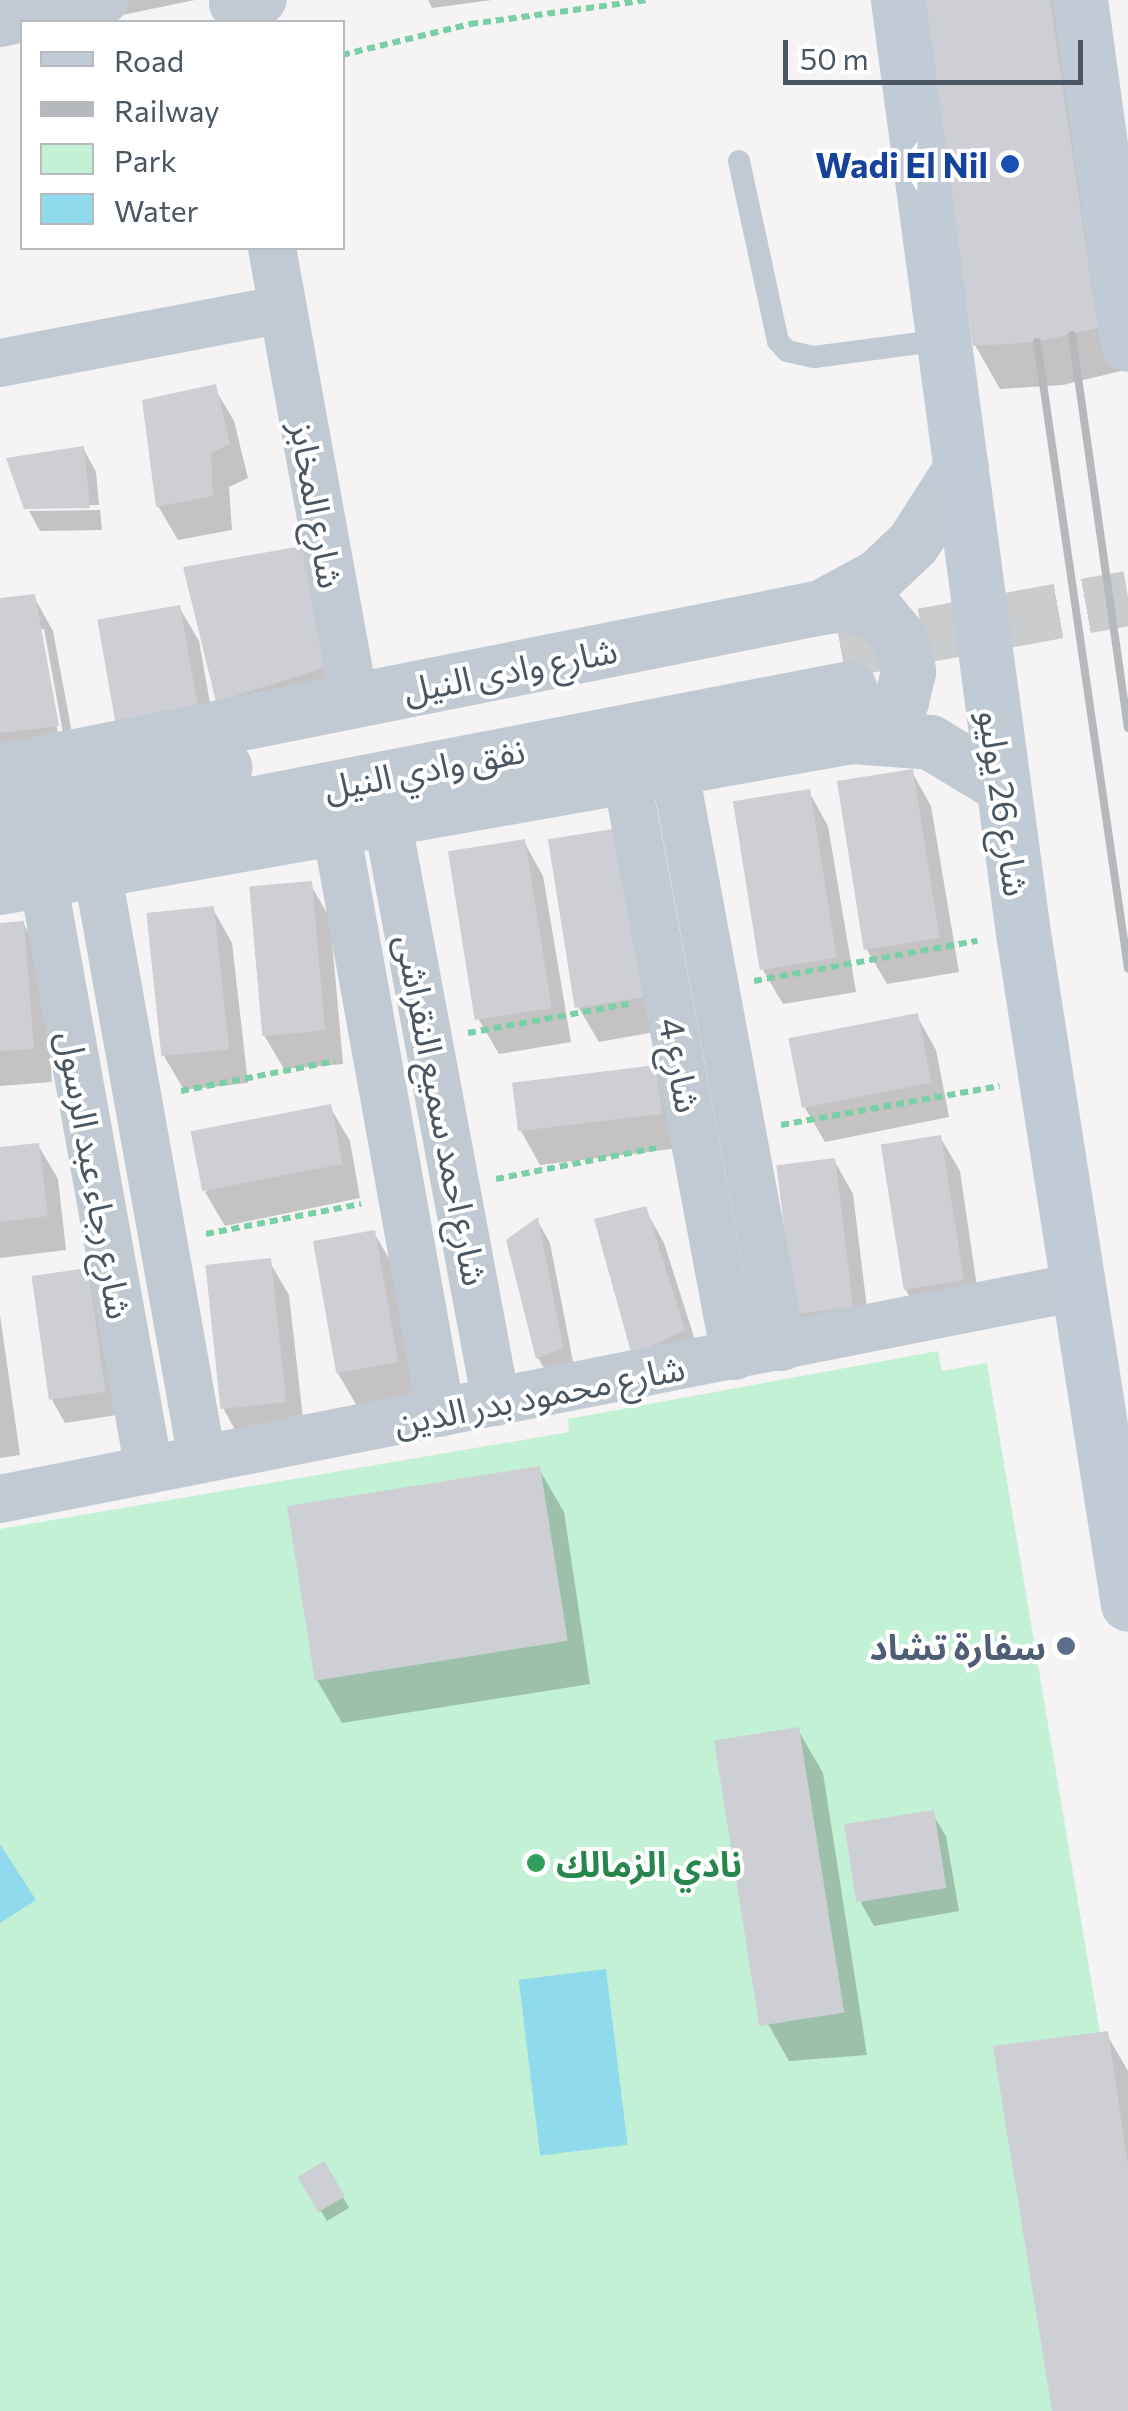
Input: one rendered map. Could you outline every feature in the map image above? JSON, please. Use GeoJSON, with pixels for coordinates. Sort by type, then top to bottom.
{"type":"FeatureCollection","features":[{"type":"Feature","properties":{"kind":"main road","name":"شارع 26 يوليو"},"geometry":{"type":"LineString","coordinates":[[898,0],[1004,786],[1128,1604]]}},
{"type":"Feature","properties":{"kind":"main road"},"geometry":{"type":"LineString","coordinates":[[1080,0],[1118,194],[1128,344]]}},
{"type":"Feature","properties":{"kind":"street"},"geometry":{"type":"LineString","coordinates":[[0,23],[105,0]]}},
{"type":"Feature","properties":{"kind":"street","name":"شارع المخابز"},"geometry":{"type":"LineString","coordinates":[[272,250],[354,701]]}},
{"type":"Feature","properties":{"kind":"street"},"geometry":{"type":"LineString","coordinates":[[0,362],[282,309]]}},
{"type":"Feature","properties":{"kind":"street","name":"شارع وادى النيل"},"geometry":{"type":"LineString","coordinates":[[14,873],[97,870],[650,771],[840,670],[878,576],[913,543],[960,468]]}},
{"type":"Feature","properties":{"kind":"street","name":"شارع وادى النيل"},"geometry":{"type":"LineString","coordinates":[[0,771],[354,701],[840,670],[930,742],[1004,786]]}},
{"type":"Feature","properties":{"kind":"street","name":"نفق وادي النيل"},"geometry":{"type":"LineString","coordinates":[[0,806],[840,670]]}},
{"type":"Feature","properties":{"kind":"street","name":"نفق وادي النيل"},"geometry":{"type":"LineString","coordinates":[[14,873],[840,670]]}},
{"type":"Feature","properties":{"kind":"street","name":"شارع 4"},"geometry":{"type":"LineString","coordinates":[[650,771],[744,1132],[782,1347]]}},
{"type":"Feature","properties":{"kind":"street","name":"شارع 4"},"geometry":{"type":"LineString","coordinates":[[650,771],[696,1141],[735,1356]]}},
{"type":"Feature","properties":{"kind":"street","name":"شارع احمد سميع النقراشى"},"geometry":{"type":"LineString","coordinates":[[361,824],[430,1050],[459,1186],[496,1402]]}},
{"type":"Feature","properties":{"kind":"street","name":"شارع احمد سميع النقراشى"},"geometry":{"type":"LineString","coordinates":[[361,824],[376,1058],[440,1413]]}},
{"type":"Feature","properties":{"kind":"street","name":"شارع رجاء عبد الرسول"},"geometry":{"type":"LineString","coordinates":[[97,870],[202,1459]]}},
{"type":"Feature","properties":{"kind":"street","name":"شارع رجاء عبد الرسول"},"geometry":{"type":"LineString","coordinates":[[14,873],[149,1470]]}},
{"type":"Feature","properties":{"kind":"street"},"geometry":{"type":"LineString","coordinates":[[376,1058],[430,1050]]}},
{"type":"Feature","properties":{"kind":"street","name":"شارع محمود بدر الدين"},"geometry":{"type":"LineString","coordinates":[[0,1499],[1077,1287]]}},
{"type":"Feature","properties":{"kind":"lane"},"geometry":{"type":"LineString","coordinates":[[739,161],[778,341],[787,351],[814,357],[944,340]]}},
{"type":"Feature","properties":{"kind":"path"},"geometry":{"type":"LineString","coordinates":[[345,54],[470,24],[646,0]]}},
{"type":"Feature","properties":{"kind":"path"},"geometry":{"type":"LineString","coordinates":[[138,1100],[376,1058]]}},
{"type":"Feature","properties":{"kind":"path"},"geometry":{"type":"LineString","coordinates":[[744,1132],[1046,1078]]}},
{"type":"Feature","properties":{"kind":"path"},"geometry":{"type":"LineString","coordinates":[[459,1186],[696,1141]]}},
{"type":"Feature","properties":{"kind":"path"},"geometry":{"type":"LineString","coordinates":[[164,1242],[402,1197]]}},
{"type":"Feature","properties":{"kind":"green space","name":"نادي الزمالك"},"geometry":{"type":"Polygon","coordinates":[[[938,1351],[942,1371],[987,1363],[1128,2198],[1128,2411],[0,2411],[0,1529],[569,1432],[568,1419],[938,1351]]]}},
{"type":"Feature","properties":{"kind":"water"},"geometry":{"type":"Polygon","coordinates":[[[0,1844],[36,1900],[0,1923],[0,1844]]]}},
{"type":"Feature","properties":{"kind":"water"},"geometry":{"type":"Polygon","coordinates":[[[606,1969],[628,2145],[540,2155],[519,1980],[606,1969]]]}},
{"type":"Feature","properties":{"kind":"building","name":"Wadi El Nil"},"geometry":{"type":"Polygon","coordinates":[[[922,0],[1050,0],[1098,328],[1037,342],[973,346],[922,0]]]}},
{"type":"Feature","properties":{"kind":"building"},"geometry":{"type":"Polygon","coordinates":[[[216,384],[230,444],[211,453],[213,496],[156,507],[142,400],[216,384]]]}},
{"type":"Feature","properties":{"kind":"building"},"geometry":{"type":"Polygon","coordinates":[[[84,446],[90,508],[24,509],[6,458],[84,446]]]}},
{"type":"Feature","properties":{"kind":"building"},"geometry":{"type":"Polygon","coordinates":[[[307,545],[330,666],[216,702],[183,567],[307,545]]]}},
{"type":"Feature","properties":{"kind":"building"},"geometry":{"type":"Polygon","coordinates":[[[35,594],[59,726],[0,733],[0,598],[35,594]]]}},
{"type":"Feature","properties":{"kind":"building"},"geometry":{"type":"Polygon","coordinates":[[[180,605],[200,721],[118,736],[97,620],[180,605]]]}},
{"type":"Feature","properties":{"kind":"building"},"geometry":{"type":"Polygon","coordinates":[[[913,769],[940,938],[864,950],[837,781],[913,769]]]}},
{"type":"Feature","properties":{"kind":"building"},"geometry":{"type":"Polygon","coordinates":[[[810,789],[837,958],[760,970],[733,801],[810,789]]]}},
{"type":"Feature","properties":{"kind":"building"},"geometry":{"type":"Polygon","coordinates":[[[625,827],[652,996],[575,1008],[548,839],[625,827]]]}},
{"type":"Feature","properties":{"kind":"building"},"geometry":{"type":"Polygon","coordinates":[[[525,839],[552,1008],[475,1020],[448,851],[525,839]]]}},
{"type":"Feature","properties":{"kind":"building"},"geometry":{"type":"Polygon","coordinates":[[[312,881],[325,1030],[262,1036],[249,886],[312,881]]]}},
{"type":"Feature","properties":{"kind":"building"},"geometry":{"type":"Polygon","coordinates":[[[214,906],[229,1049],[161,1056],[146,913],[214,906]]]}},
{"type":"Feature","properties":{"kind":"building"},"geometry":{"type":"Polygon","coordinates":[[[24,921],[34,1049],[0,1051],[0,923],[24,921]]]}},
{"type":"Feature","properties":{"kind":"building"},"geometry":{"type":"Polygon","coordinates":[[[918,1013],[932,1083],[802,1108],[788,1038],[918,1013]]]}},
{"type":"Feature","properties":{"kind":"building"},"geometry":{"type":"Polygon","coordinates":[[[656,1065],[662,1114],[518,1131],[512,1083],[656,1065]]]}},
{"type":"Feature","properties":{"kind":"building"},"geometry":{"type":"Polygon","coordinates":[[[331,1104],[343,1164],[202,1191],[191,1131],[331,1104]]]}},
{"type":"Feature","properties":{"kind":"building"},"geometry":{"type":"Polygon","coordinates":[[[941,1135],[964,1280],[904,1290],[881,1145],[941,1135]]]}},
{"type":"Feature","properties":{"kind":"building"},"geometry":{"type":"Polygon","coordinates":[[[39,1143],[48,1216],[0,1222],[0,1147],[39,1143]]]}},
{"type":"Feature","properties":{"kind":"building"},"geometry":{"type":"Polygon","coordinates":[[[835,1158],[853,1307],[795,1314],[776,1165],[835,1158]]]}},
{"type":"Feature","properties":{"kind":"building"},"geometry":{"type":"Polygon","coordinates":[[[646,1206],[685,1330],[632,1356],[594,1219],[646,1206]]]}},
{"type":"Feature","properties":{"kind":"building"},"geometry":{"type":"Polygon","coordinates":[[[538,1217],[563,1348],[536,1359],[506,1240],[538,1217]]]}},
{"type":"Feature","properties":{"kind":"building"},"geometry":{"type":"Polygon","coordinates":[[[375,1230],[398,1362],[336,1373],[313,1241],[375,1230]]]}},
{"type":"Feature","properties":{"kind":"building"},"geometry":{"type":"Polygon","coordinates":[[[271,1258],[286,1402],[221,1409],[205,1265],[271,1258]]]}},
{"type":"Feature","properties":{"kind":"building"},"geometry":{"type":"Polygon","coordinates":[[[88,1268],[105,1392],[49,1400],[32,1276],[88,1268]]]}},
{"type":"Feature","properties":{"kind":"building"},"geometry":{"type":"Polygon","coordinates":[[[540,1466],[568,1641],[315,1681],[287,1506],[540,1466]]]}},
{"type":"Feature","properties":{"kind":"building"},"geometry":{"type":"Polygon","coordinates":[[[799,1727],[844,2012],[759,2026],[714,1740],[799,1727]]]}},
{"type":"Feature","properties":{"kind":"building"},"geometry":{"type":"Polygon","coordinates":[[[934,1810],[946,1888],[856,1902],[844,1824],[934,1810]]]}},
{"type":"Feature","properties":{"kind":"building"},"geometry":{"type":"Polygon","coordinates":[[[1108,2031],[1128,2166],[1128,2411],[1052,2411],[993,2046],[1108,2031]]]}},
{"type":"Feature","properties":{"kind":"building"},"geometry":{"type":"Polygon","coordinates":[[[324,2161],[345,2196],[319,2212],[297,2177],[324,2161]]]}},
{"type":"Feature","properties":{"kind":"tunnel"},"geometry":{"type":"LineString","coordinates":[[841,650],[1128,598]]}},
{"type":"Feature","properties":{"kind":"railway"},"geometry":{"type":"LineString","coordinates":[[1072,335],[1128,728]]}},
{"type":"Feature","properties":{"kind":"railway"},"geometry":{"type":"LineString","coordinates":[[1037,342],[1128,968]]}},
{"type":"Feature","properties":{"kind":"place","name":"Wadi El Nil"},"geometry":{"type":"Point","coordinates":[1010,164]}},
{"type":"Feature","properties":{"kind":"place","name":"سفارة تشاد"},"geometry":{"type":"Point","coordinates":[1066,1646]}},
{"type":"Feature","properties":{"kind":"place","name":"نادي الزمالك"},"geometry":{"type":"Point","coordinates":[536,1863]}}]}
